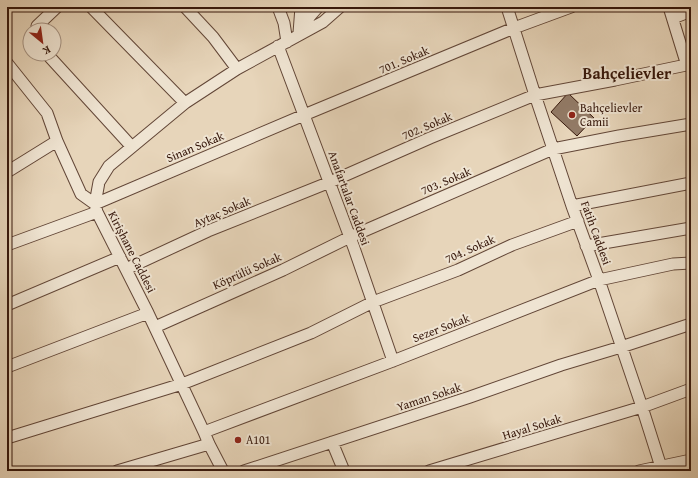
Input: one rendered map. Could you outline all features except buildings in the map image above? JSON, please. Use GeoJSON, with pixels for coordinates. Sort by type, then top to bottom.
{"type":"FeatureCollection","features":[{"type":"Feature","properties":{"kind":"street"},"geometry":{"type":"LineString","coordinates":[[43,22],[57,7]]}},
{"type":"Feature","properties":{"kind":"street"},"geometry":{"type":"LineString","coordinates":[[91,7],[185,103]]}},
{"type":"Feature","properties":{"kind":"street"},"geometry":{"type":"LineString","coordinates":[[185,7],[213,37],[237,69]]}},
{"type":"Feature","properties":{"kind":"street","name":"Anafartalar Caddesi"},"geometry":{"type":"LineString","coordinates":[[278,7],[284,23],[282,44],[304,115],[350,237],[393,361]]}},
{"type":"Feature","properties":{"kind":"street"},"geometry":{"type":"LineString","coordinates":[[299,35],[301,7]]}},
{"type":"Feature","properties":{"kind":"street"},"geometry":{"type":"LineString","coordinates":[[299,35],[310,16],[318,7]]}},
{"type":"Feature","properties":{"kind":"street","name":"Kirişhane Caddesi"},"geometry":{"type":"LineString","coordinates":[[223,471],[155,327],[96,208],[99,182],[109,166],[185,103],[237,69],[323,22],[340,7]]}},
{"type":"Feature","properties":{"kind":"street","name":"Fatih Caddesi"},"geometry":{"type":"LineString","coordinates":[[507,7],[572,206],[599,280],[661,467]]}},
{"type":"Feature","properties":{"kind":"street","name":"701. Sokak"},"geometry":{"type":"LineString","coordinates":[[304,115],[514,28],[571,7]]}},
{"type":"Feature","properties":{"kind":"street"},"geometry":{"type":"LineString","coordinates":[[669,7],[689,64]]}},
{"type":"Feature","properties":{"kind":"street"},"geometry":{"type":"LineString","coordinates":[[673,18],[691,11]]}},
{"type":"Feature","properties":{"kind":"street"},"geometry":{"type":"LineString","coordinates":[[54,62],[132,147]]}},
{"type":"Feature","properties":{"kind":"street"},"geometry":{"type":"LineString","coordinates":[[7,63],[47,113],[81,194],[96,208]]}},
{"type":"Feature","properties":{"kind":"street","name":"702. Sokak"},"geometry":{"type":"LineString","coordinates":[[330,182],[430,138],[535,95],[689,64]]}},
{"type":"Feature","properties":{"kind":"street","name":"Sinan Sokak"},"geometry":{"type":"LineString","coordinates":[[7,245],[96,208],[304,115]]}},
{"type":"Feature","properties":{"kind":"street","name":"703. Sokak"},"geometry":{"type":"LineString","coordinates":[[350,237],[553,149],[691,124]]}},
{"type":"Feature","properties":{"kind":"street"},"geometry":{"type":"LineString","coordinates":[[7,172],[58,141]]}},
{"type":"Feature","properties":{"kind":"street","name":"Aytaç Sokak"},"geometry":{"type":"LineString","coordinates":[[126,269],[208,231],[330,182]]}},
{"type":"Feature","properties":{"kind":"street"},"geometry":{"type":"LineString","coordinates":[[572,206],[691,183]]}},
{"type":"Feature","properties":{"kind":"street","name":"704. Sokak"},"geometry":{"type":"LineString","coordinates":[[7,438],[182,384],[311,333],[373,302],[458,270],[512,245],[578,221]]}},
{"type":"Feature","properties":{"kind":"street"},"geometry":{"type":"LineString","coordinates":[[586,246],[691,228]]}},
{"type":"Feature","properties":{"kind":"street","name":"Köprülü Sokak"},"geometry":{"type":"LineString","coordinates":[[155,327],[283,270],[350,237]]}},
{"type":"Feature","properties":{"kind":"street"},"geometry":{"type":"LineString","coordinates":[[7,305],[120,257]]}},
{"type":"Feature","properties":{"kind":"street","name":"Sezer Sokak"},"geometry":{"type":"LineString","coordinates":[[204,432],[393,361],[599,280],[673,264],[691,263]]}},
{"type":"Feature","properties":{"kind":"street"},"geometry":{"type":"LineString","coordinates":[[7,367],[148,313]]}},
{"type":"Feature","properties":{"kind":"street","name":"Yaman Sokak"},"geometry":{"type":"LineString","coordinates":[[244,471],[470,397],[561,365],[691,324]]}},
{"type":"Feature","properties":{"kind":"street","name":"Hayal Sokak"},"geometry":{"type":"LineString","coordinates":[[429,471],[642,407],[691,389]]}},
{"type":"Feature","properties":{"kind":"street"},"geometry":{"type":"LineString","coordinates":[[332,442],[344,471]]}},
{"type":"Feature","properties":{"kind":"street"},"geometry":{"type":"LineString","coordinates":[[117,471],[209,444]]}},
{"type":"Feature","properties":{"kind":"street"},"geometry":{"type":"LineString","coordinates":[[639,471],[691,460]]}},
{"type":"Feature","properties":{"kind":"place","name":"Bahçelievler Camii"},"geometry":{"type":"Point","coordinates":[572,115]}},
{"type":"Feature","properties":{"kind":"place","name":"A101"},"geometry":{"type":"Point","coordinates":[238,440]}},
{"type":"Feature","properties":{"kind":"district","name":"Bahçelievler"},"geometry":{"type":"Point","coordinates":[627,73]}}]}
